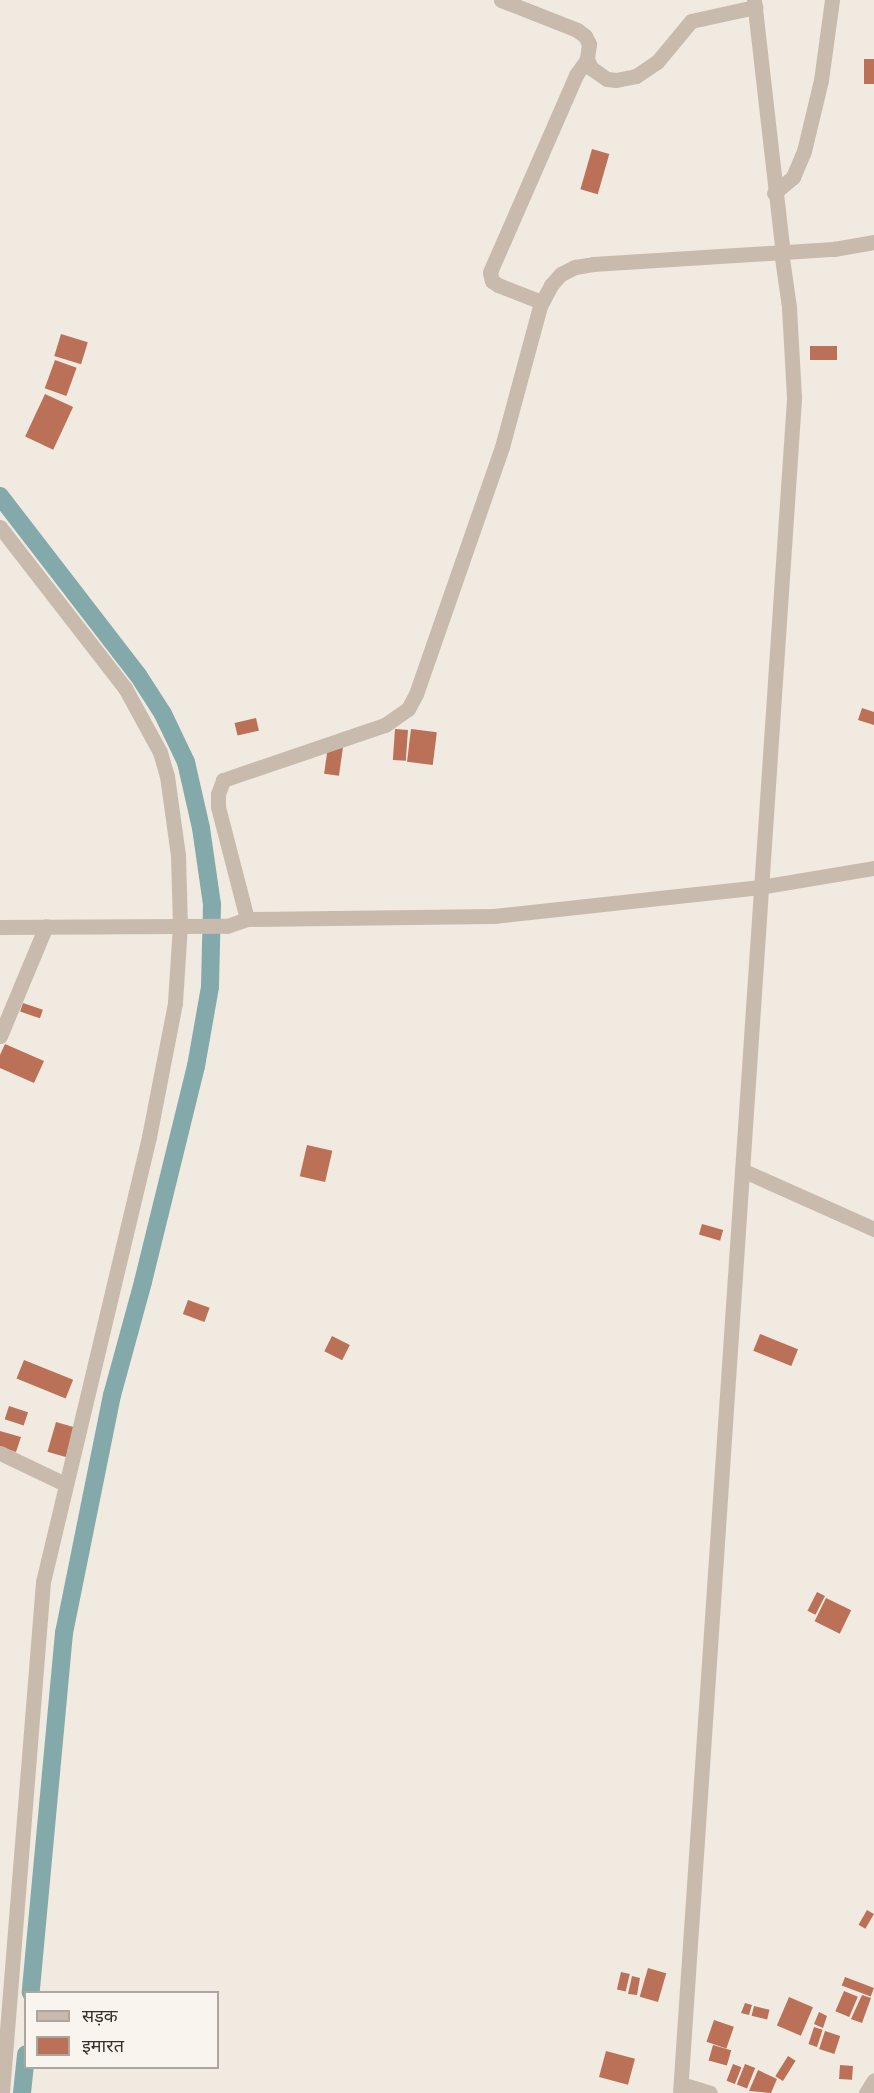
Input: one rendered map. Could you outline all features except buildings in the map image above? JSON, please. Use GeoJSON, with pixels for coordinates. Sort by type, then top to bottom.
{"type":"FeatureCollection","features":[{"type":"Feature","properties":{"kind":"street"},"geometry":{"type":"LineString","coordinates":[[501,0],[577,30],[590,44],[587,59],[576,75],[491,266],[492,281],[536,298]]}},
{"type":"Feature","properties":{"kind":"street"},"geometry":{"type":"LineString","coordinates":[[774,193],[793,177],[804,151],[821,80],[832,0]]}},
{"type":"Feature","properties":{"kind":"street"},"geometry":{"type":"LineString","coordinates":[[587,59],[591,68],[607,79],[616,80],[636,76],[657,62],[691,21],[754,3],[774,193],[789,307],[794,397],[680,2089],[710,2093]]}},
{"type":"Feature","properties":{"kind":"street"},"geometry":{"type":"LineString","coordinates":[[247,919],[218,807],[218,794],[223,780],[385,724],[408,709],[416,694],[502,447],[536,298],[561,274],[575,267],[834,249],[874,242]]}},
{"type":"Feature","properties":{"kind":"street"},"geometry":{"type":"LineString","coordinates":[[0,528],[125,688],[160,752],[168,776],[178,855],[180,925],[175,1003],[149,1137],[43,1582],[2,2093]]}},
{"type":"Feature","properties":{"kind":"street"},"geometry":{"type":"LineString","coordinates":[[0,927],[227,926],[247,919],[494,916],[760,887],[874,868]]}},
{"type":"Feature","properties":{"kind":"street"},"geometry":{"type":"LineString","coordinates":[[0,1035],[46,926]]}},
{"type":"Feature","properties":{"kind":"street"},"geometry":{"type":"LineString","coordinates":[[742,1170],[874,1229]]}},
{"type":"Feature","properties":{"kind":"street"},"geometry":{"type":"LineString","coordinates":[[0,1453],[65,1484]]}},
{"type":"Feature","properties":{"kind":"street"},"geometry":{"type":"LineString","coordinates":[[866,2093],[874,2080]]}},
{"type":"Feature","properties":{"kind":"waterway"},"geometry":{"type":"LineString","coordinates":[[0,496],[138,675],[163,714],[186,762],[201,828],[212,904],[210,987],[196,1066],[143,1282],[112,1395],[64,1633],[31,1991]]}},
{"type":"Feature","properties":{"kind":"waterway"},"geometry":{"type":"LineString","coordinates":[[22,2093],[24,2069]]}}]}
